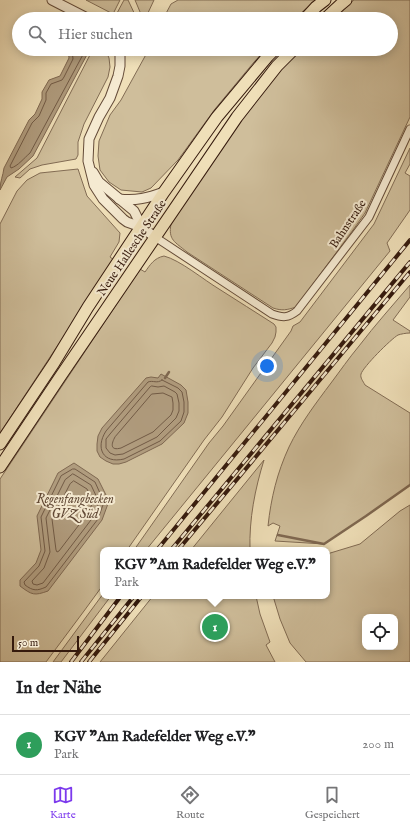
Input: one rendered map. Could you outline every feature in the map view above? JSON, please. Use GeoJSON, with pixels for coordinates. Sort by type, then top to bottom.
{"type":"FeatureCollection","features":[{"type":"Feature","properties":{"kind":"main road"},"geometry":{"type":"LineString","coordinates":[[312,12],[325,0]]}},
{"type":"Feature","properties":{"kind":"main road"},"geometry":{"type":"LineString","coordinates":[[332,12],[346,0]]}},
{"type":"Feature","properties":{"kind":"main road","name":"Neue Hallesche Straße"},"geometry":{"type":"LineString","coordinates":[[0,444],[164,192],[217,117],[268,56]]}},
{"type":"Feature","properties":{"kind":"main road","name":"Neue Hallesche Straße"},"geometry":{"type":"LineString","coordinates":[[0,467],[237,117],[277,66],[287,56]]}},
{"type":"Feature","properties":{"kind":"street"},"geometry":{"type":"LineString","coordinates":[[52,0],[75,12]]}},
{"type":"Feature","properties":{"kind":"street"},"geometry":{"type":"LineString","coordinates":[[120,56],[118,76],[110,98],[89,139],[88,161],[94,186],[103,199],[127,222],[141,227],[155,237]]}},
{"type":"Feature","properties":{"kind":"street","name":"Bahnstraße"},"geometry":{"type":"LineString","coordinates":[[155,237],[272,314],[285,317],[292,315],[298,311],[369,217],[410,129]]}},
{"type":"Feature","properties":{"kind":"street"},"geometry":{"type":"LineString","coordinates":[[89,166],[99,182],[134,212],[141,227]]}},
{"type":"Feature","properties":{"kind":"street"},"geometry":{"type":"LineString","coordinates":[[119,199],[139,200],[164,192]]}},
{"type":"Feature","properties":{"kind":"shaded area"},"geometry":{"type":"Polygon","coordinates":[[[86,0],[120,0],[114,12],[109,12],[86,0]]]}},
{"type":"Feature","properties":{"kind":"shaded area"},"geometry":{"type":"Polygon","coordinates":[[[124,0],[128,0],[134,12],[118,12],[124,0]]]}},
{"type":"Feature","properties":{"kind":"shaded area"},"geometry":{"type":"Polygon","coordinates":[[[135,0],[154,0],[148,12],[140,12],[135,0]]]}},
{"type":"Feature","properties":{"kind":"shaded area"},"geometry":{"type":"Polygon","coordinates":[[[178,0],[316,0],[302,12],[167,12],[171,4],[178,0]]]}},
{"type":"Feature","properties":{"kind":"shaded area"},"geometry":{"type":"Polygon","coordinates":[[[354,0],[410,0],[410,117],[365,213],[296,307],[279,310],[273,308],[179,246],[173,240],[170,229],[171,224],[227,140],[269,82],[293,56],[398,56],[398,12],[339,12],[354,0]]]}},
{"type":"Feature","properties":{"kind":"shaded area"},"geometry":{"type":"Polygon","coordinates":[[[89,56],[108,56],[110,67],[108,77],[84,124],[78,142],[78,155],[76,159],[42,165],[30,169],[20,178],[15,177],[37,158],[89,56]]]}},
{"type":"Feature","properties":{"kind":"shaded area"},"geometry":{"type":"Polygon","coordinates":[[[145,56],[260,56],[215,109],[178,160],[151,188],[142,192],[121,190],[109,182],[100,170],[98,156],[99,141],[110,115],[121,100],[145,56]]]}},
{"type":"Feature","properties":{"kind":"shaded area"},"geometry":{"type":"Polygon","coordinates":[[[410,148],[410,164],[405,173],[410,176],[410,210],[387,243],[390,251],[148,547],[136,547],[209,443],[223,426],[291,331],[293,326],[300,322],[374,224],[410,148]]]}},
{"type":"Feature","properties":{"kind":"shaded area"},"geometry":{"type":"Polygon","coordinates":[[[78,169],[87,196],[120,233],[119,242],[110,257],[114,260],[0,433],[0,224],[17,191],[27,180],[40,173],[78,169]]]}},
{"type":"Feature","properties":{"kind":"shaded area"},"geometry":{"type":"Polygon","coordinates":[[[164,256],[170,258],[184,266],[274,324],[276,327],[275,337],[253,368],[222,417],[204,440],[129,547],[100,547],[100,589],[46,662],[0,662],[0,479],[140,269],[145,272],[155,260],[164,256]]]}},
{"type":"Feature","properties":{"kind":"shaded area"},"geometry":{"type":"Polygon","coordinates":[[[410,285],[410,297],[393,320],[410,331],[410,333],[398,335],[394,338],[363,370],[361,375],[365,385],[410,413],[410,485],[324,544],[275,541],[280,526],[273,523],[268,526],[271,506],[281,466],[293,438],[308,414],[348,360],[371,330],[410,285]]]}},
{"type":"Feature","properties":{"kind":"shaded area"},"geometry":{"type":"Polygon","coordinates":[[[264,460],[253,504],[250,527],[250,547],[193,547],[264,460]]]}},
{"type":"Feature","properties":{"kind":"shaded area"},"geometry":{"type":"Polygon","coordinates":[[[410,505],[410,662],[306,662],[290,643],[274,599],[330,599],[330,553],[360,544],[400,511],[410,505]]]}},
{"type":"Feature","properties":{"kind":"shaded area"},"geometry":{"type":"Polygon","coordinates":[[[100,598],[109,599],[61,662],[53,662],[100,598]]]}},
{"type":"Feature","properties":{"kind":"shaded area"},"geometry":{"type":"Polygon","coordinates":[[[151,599],[257,599],[260,614],[270,642],[266,645],[275,662],[100,662],[151,599]]]}},
{"type":"Feature","properties":{"kind":"water"},"geometry":{"type":"Polygon","coordinates":[[[69,56],[86,56],[33,156],[19,169],[7,177],[0,190],[4,168],[29,120],[35,114],[42,99],[42,92],[49,80],[60,76],[69,56]]]}},
{"type":"Feature","properties":{"kind":"water","name":"Regenfangbecken GVZ Süd"},"geometry":{"type":"Polygon","coordinates":[[[161,374],[181,385],[186,390],[188,413],[184,423],[162,444],[126,462],[113,464],[100,457],[97,451],[97,444],[98,436],[102,428],[146,378],[158,378],[161,374]]]}},
{"type":"Feature","properties":{"kind":"water","name":"Regenfangbecken GVZ Süd"},"geometry":{"type":"Polygon","coordinates":[[[74,463],[98,479],[109,501],[102,520],[48,591],[33,594],[20,586],[20,580],[36,563],[41,550],[37,516],[58,473],[74,463]]]}},
{"type":"Feature","properties":{"kind":"waterway"},"geometry":{"type":"LineString","coordinates":[[165,378],[169,372]]}},
{"type":"Feature","properties":{"kind":"waterway"},"geometry":{"type":"LineString","coordinates":[[278,535],[324,544],[410,485]]}},
{"type":"Feature","properties":{"kind":"railway"},"geometry":{"type":"LineString","coordinates":[[159,547],[410,240]]}},
{"type":"Feature","properties":{"kind":"railway"},"geometry":{"type":"LineString","coordinates":[[173,547],[410,262]]}},
{"type":"Feature","properties":{"kind":"railway"},"geometry":{"type":"LineString","coordinates":[[181,547],[410,272]]}},
{"type":"Feature","properties":{"kind":"railway"},"geometry":{"type":"LineString","coordinates":[[71,662],[119,599]]}},
{"type":"Feature","properties":{"kind":"railway"},"geometry":{"type":"LineString","coordinates":[[81,662],[132,599]]}},
{"type":"Feature","properties":{"kind":"railway"},"geometry":{"type":"LineString","coordinates":[[89,662],[140,599]]}},
{"type":"Feature","properties":{"kind":"place","name":"KGV \"Am Radefelder Weg e.V.\""},"geometry":{"type":"Point","coordinates":[215,627]}}]}
